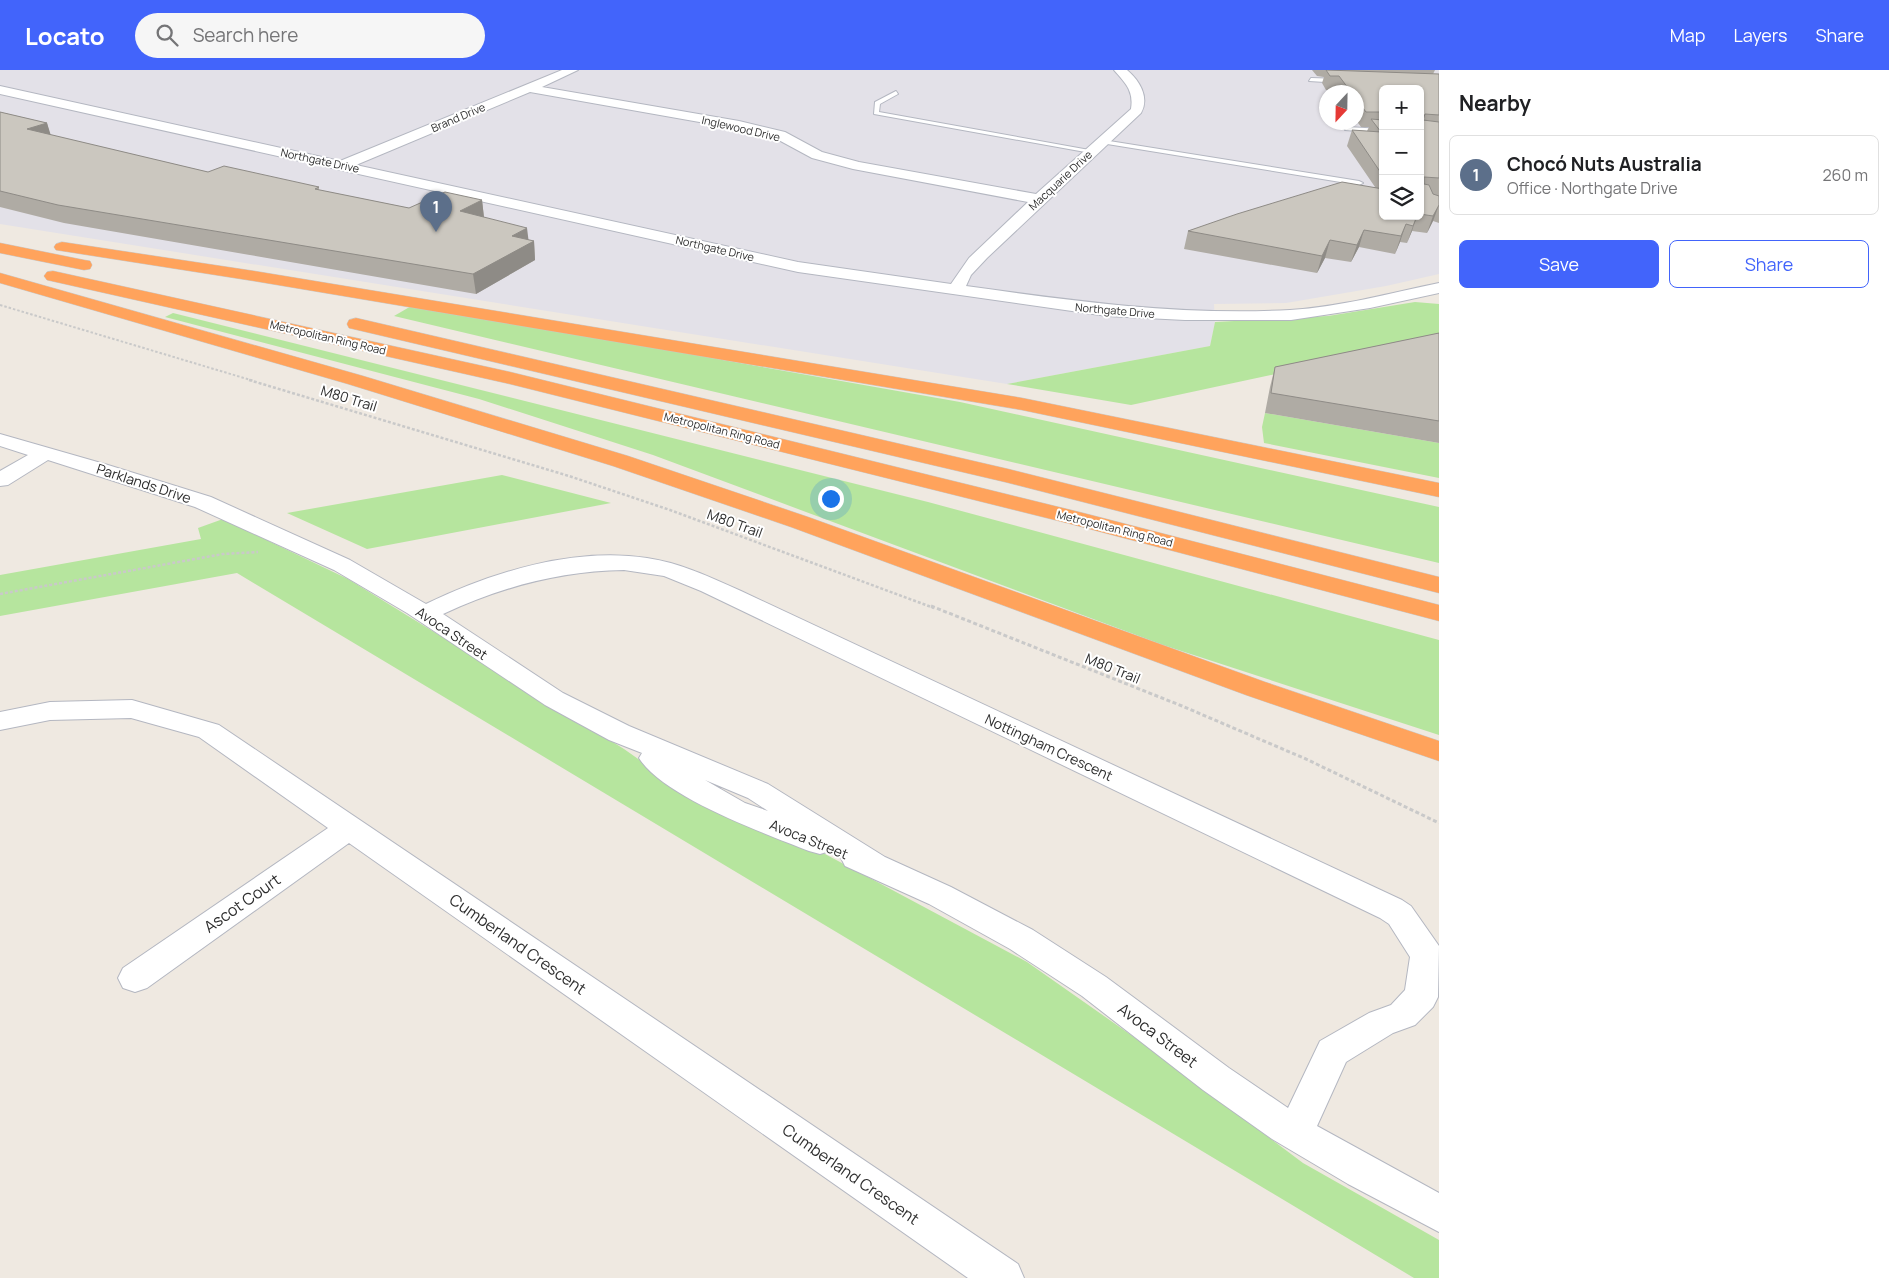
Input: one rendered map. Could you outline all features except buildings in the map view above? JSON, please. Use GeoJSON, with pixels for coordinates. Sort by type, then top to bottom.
{"type":"FeatureCollection","features":[{"type":"Feature","properties":{"kind":"highway"},"geometry":{"type":"LineString","coordinates":[[0,238],[254,276],[994,400],[1438,489]]}},
{"type":"Feature","properties":{"kind":"highway","name":"Metropolitan Ring Road"},"geometry":{"type":"LineString","coordinates":[[0,248],[306,313],[623,384],[998,474],[1439,585]]}},
{"type":"Feature","properties":{"kind":"highway","name":"Metropolitan Ring Road"},"geometry":{"type":"LineString","coordinates":[[0,266],[245,318],[510,378],[1066,515],[1439,613]]}},
{"type":"Feature","properties":{"kind":"highway"},"geometry":{"type":"LineString","coordinates":[[0,278],[564,442],[711,491],[1198,668],[1439,751]]}},
{"type":"Feature","properties":{"kind":"street","name":"Brand Drive"},"geometry":{"type":"LineString","coordinates":[[343,165],[572,70]]}},
{"type":"Feature","properties":{"kind":"street","name":"Macquarie Drive"},"geometry":{"type":"LineString","coordinates":[[957,289],[959,281],[974,264],[1038,199],[1103,142],[1136,110],[1140,99],[1131,80],[1120,70]]}},
{"type":"Feature","properties":{"kind":"street","name":"Inglewood Drive"},"geometry":{"type":"LineString","coordinates":[[528,88],[739,125],[780,135],[817,155],[858,166],[1038,199]]}},
{"type":"Feature","properties":{"kind":"street","name":"Northgate Drive"},"geometry":{"type":"LineString","coordinates":[[0,90],[798,267],[1107,311],[1185,315],[1291,315],[1370,303],[1439,288]]}},
{"type":"Feature","properties":{"kind":"street","name":"Parklands Drive"},"geometry":{"type":"LineString","coordinates":[[0,440],[203,502],[283,537]]}},
{"type":"Feature","properties":{"kind":"street"},"geometry":{"type":"LineString","coordinates":[[0,480],[46,453]]}},
{"type":"Feature","properties":{"kind":"street","name":"Avoca Street"},"geometry":{"type":"LineString","coordinates":[[283,537],[342,565],[424,614],[554,699],[619,733],[682,780],[729,806],[873,864],[947,900],[1073,971],[1237,1094],[1294,1132],[1386,1186],[1439,1212]]}},
{"type":"Feature","properties":{"kind":"street","name":"Nottingham Crescent"},"geometry":{"type":"LineString","coordinates":[[424,614],[482,588],[535,573],[606,562],[629,562],[669,570],[732,596],[1400,914],[1427,956],[1426,975],[1421,997],[1403,1015],[1381,1023],[1333,1052],[1294,1132]]}},
{"type":"Feature","properties":{"kind":"street","name":"Cumberland Crescent"},"geometry":{"type":"LineString","coordinates":[[0,722],[50,711],[132,709],[209,731],[1003,1278]]}},
{"type":"Feature","properties":{"kind":"street","name":"Ascot Court"},"geometry":{"type":"LineString","coordinates":[[135,978],[349,828]]}},
{"type":"Feature","properties":{"kind":"lane"},"geometry":{"type":"LineString","coordinates":[[1311,80],[1351,82]]}},
{"type":"Feature","properties":{"kind":"lane"},"geometry":{"type":"LineString","coordinates":[[896,93],[878,104],[876,113],[1091,151]]}},
{"type":"Feature","properties":{"kind":"lane"},"geometry":{"type":"LineString","coordinates":[[1364,130],[1379,131]]}},
{"type":"Feature","properties":{"kind":"lane"},"geometry":{"type":"LineString","coordinates":[[1103,142],[1360,183]]}},
{"type":"Feature","properties":{"kind":"path","name":"M80 Trail"},"geometry":{"type":"LineString","coordinates":[[0,305],[569,476],[679,513],[897,594],[1182,706],[1306,759],[1439,823]]}},
{"type":"Feature","properties":{"kind":"path"},"geometry":{"type":"LineString","coordinates":[[0,594],[224,554],[260,552]]}},
{"type":"Feature","properties":{"kind":"shaded area"},"geometry":{"type":"Polygon","coordinates":[[[0,70],[1439,70],[1439,274],[1386,286],[1286,303],[1214,304],[1215,322],[1210,346],[1007,384],[0,224],[0,70]]]}},
{"type":"Feature","properties":{"kind":"green space"},"geometry":{"type":"Polygon","coordinates":[[[1415,302],[1439,304],[1439,339],[1131,405],[1007,384],[1210,346],[1215,322],[1328,316],[1415,302]]]}},
{"type":"Feature","properties":{"kind":"green space"},"geometry":{"type":"Polygon","coordinates":[[[413,305],[960,402],[1439,507],[1439,563],[394,316],[413,305]]]}},
{"type":"Feature","properties":{"kind":"green space"},"geometry":{"type":"Polygon","coordinates":[[[173,313],[928,502],[1439,640],[1439,735],[1163,645],[653,455],[479,399],[165,317],[173,313]]]}},
{"type":"Feature","properties":{"kind":"green space"},"geometry":{"type":"Polygon","coordinates":[[[1265,413],[1439,443],[1439,478],[1264,443],[1262,427],[1265,413]]]}},
{"type":"Feature","properties":{"kind":"green space"},"geometry":{"type":"Polygon","coordinates":[[[502,475],[611,503],[367,549],[287,513],[502,475]]]}},
{"type":"Feature","properties":{"kind":"green space"},"geometry":{"type":"Polygon","coordinates":[[[223,519],[348,579],[624,749],[695,799],[810,846],[1027,962],[1151,1049],[1303,1163],[1439,1240],[1439,1278],[1414,1278],[237,573],[0,616],[0,575],[201,539],[198,528],[223,519]]]}},
{"type":"Feature","properties":{"kind":"place","name":"Chocó Nuts Australia"},"geometry":{"type":"Point","coordinates":[436,232]}}]}
